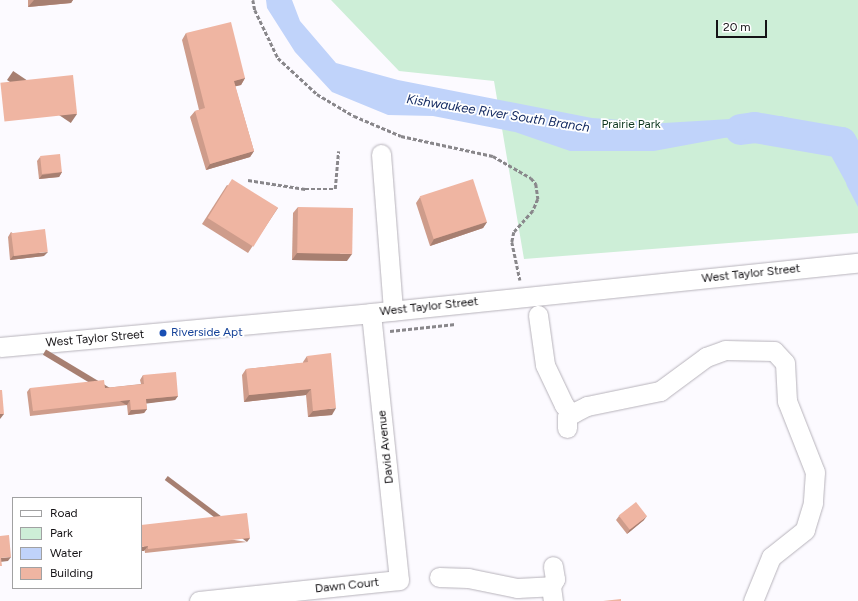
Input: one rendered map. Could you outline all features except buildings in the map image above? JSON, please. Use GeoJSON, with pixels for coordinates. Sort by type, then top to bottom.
{"type":"FeatureCollection","features":[{"type":"Feature","properties":{"kind":"street"},"geometry":{"type":"LineString","coordinates":[[381,154],[393,311]]}},
{"type":"Feature","properties":{"kind":"street","name":"West Taylor Street"},"geometry":{"type":"LineString","coordinates":[[0,348],[393,311],[857,263]]}},
{"type":"Feature","properties":{"kind":"street","name":"David Avenue"},"geometry":{"type":"LineString","coordinates":[[371,313],[399,580]]}},
{"type":"Feature","properties":{"kind":"street"},"geometry":{"type":"LineString","coordinates":[[538,315],[546,365],[569,421],[587,406],[641,397],[660,391],[692,365],[725,350],[774,351],[785,363],[787,401],[815,472],[813,503],[805,530],[770,557],[753,601]]}},
{"type":"Feature","properties":{"kind":"street"},"geometry":{"type":"LineString","coordinates":[[439,577],[468,578],[517,588],[552,593],[555,579],[553,566]]}},
{"type":"Feature","properties":{"kind":"street","name":"Dawn Court"},"geometry":{"type":"LineString","coordinates":[[199,601],[399,580]]}},
{"type":"Feature","properties":{"kind":"path"},"geometry":{"type":"LineString","coordinates":[[253,0],[255,10],[278,58],[317,94],[354,116],[402,136],[493,156],[531,178],[536,184],[538,199],[533,211],[514,232],[512,242],[518,276],[530,296]]}},
{"type":"Feature","properties":{"kind":"path"},"geometry":{"type":"LineString","coordinates":[[248,180],[306,189],[335,189],[338,151]]}},
{"type":"Feature","properties":{"kind":"green space","name":"Prairie Park"},"geometry":{"type":"Polygon","coordinates":[[[331,0],[858,0],[858,233],[524,259],[494,81],[399,71],[331,0]]]}},
{"type":"Feature","properties":{"kind":"water"},"geometry":{"type":"Polygon","coordinates":[[[266,0],[292,0],[300,21],[336,63],[398,80],[592,118],[664,123],[781,116],[848,135],[858,148],[858,207],[847,186],[836,152],[787,131],[724,138],[654,151],[570,151],[515,132],[433,116],[388,115],[332,92],[295,52],[267,8],[266,0]]]}},
{"type":"Feature","properties":{"kind":"waterway","name":"Kishwaukee River South Branch"},"geometry":{"type":"LineString","coordinates":[[740,129],[754,127],[841,142],[858,173]]}},
{"type":"Feature","properties":{"kind":"place","name":"Riverside Apt"},"geometry":{"type":"Point","coordinates":[163,333]}}]}
